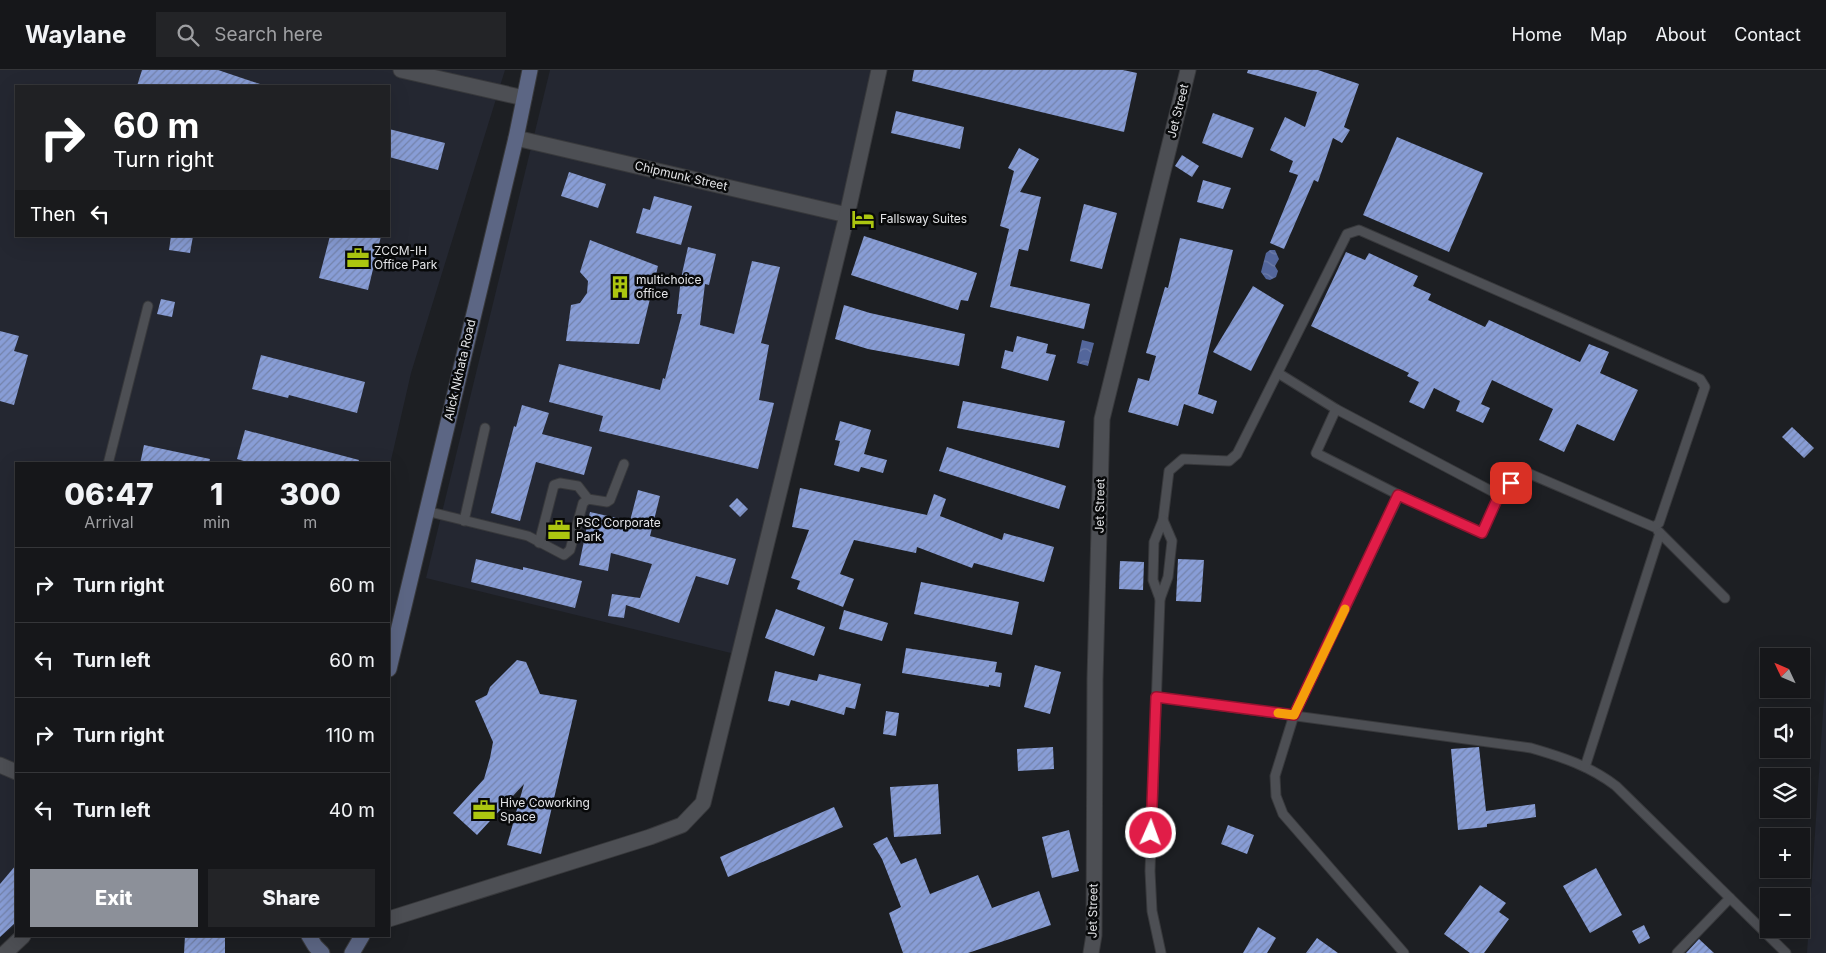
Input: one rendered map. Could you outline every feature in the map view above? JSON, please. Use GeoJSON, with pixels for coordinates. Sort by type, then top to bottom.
{"type":"FeatureCollection","features":[{"type":"Feature","properties":{"kind":"main road","name":"Alick Nkhata Road"},"geometry":{"type":"LineString","coordinates":[[390,665],[516,138],[530,70]]}},
{"type":"Feature","properties":{"kind":"main road"},"geometry":{"type":"LineString","coordinates":[[352,953],[361,937]]}},
{"type":"Feature","properties":{"kind":"main road"},"geometry":{"type":"LineString","coordinates":[[311,944],[322,953]]}},
{"type":"Feature","properties":{"kind":"street"},"geometry":{"type":"LineString","coordinates":[[401,70],[524,98]]}},
{"type":"Feature","properties":{"kind":"street"},"geometry":{"type":"LineString","coordinates":[[390,919],[674,828],[682,825],[703,803],[847,215],[879,70]]}},
{"type":"Feature","properties":{"kind":"street","name":"Jet Street"},"geometry":{"type":"LineString","coordinates":[[1092,953],[1094,934],[1096,679],[1102,419],[1188,70]]}},
{"type":"Feature","properties":{"kind":"street","name":"Chipmunk Street"},"geometry":{"type":"LineString","coordinates":[[516,138],[847,215]]}},
{"type":"Feature","properties":{"kind":"street"},"geometry":{"type":"LineString","coordinates":[[0,765],[15,772]]}},
{"type":"Feature","properties":{"kind":"street"},"geometry":{"type":"LineString","coordinates":[[5,953],[22,937]]}},
{"type":"Feature","properties":{"kind":"lane"},"geometry":{"type":"LineString","coordinates":[[1160,599],[1153,580],[1154,542],[1163,520],[1169,471],[1183,460],[1229,461],[1237,454],[1347,234],[1359,230],[1700,379],[1705,387],[1659,522],[1585,767]]}},
{"type":"Feature","properties":{"kind":"lane"},"geometry":{"type":"LineString","coordinates":[[109,462],[148,306]]}},
{"type":"Feature","properties":{"kind":"lane"},"geometry":{"type":"LineString","coordinates":[[1278,373],[1336,409],[1499,495]]}},
{"type":"Feature","properties":{"kind":"lane"},"geometry":{"type":"LineString","coordinates":[[1336,409],[1316,453],[1398,495],[1482,533],[1499,495],[1523,471],[1657,530],[1725,598]]}},
{"type":"Feature","properties":{"kind":"lane"},"geometry":{"type":"LineString","coordinates":[[464,521],[485,428]]}},
{"type":"Feature","properties":{"kind":"lane"},"geometry":{"type":"LineString","coordinates":[[426,511],[528,536],[564,555],[568,552],[582,503],[588,499],[607,502],[610,500],[624,464]]}},
{"type":"Feature","properties":{"kind":"lane"},"geometry":{"type":"LineString","coordinates":[[539,543],[554,485],[560,483],[578,486],[588,499]]}},
{"type":"Feature","properties":{"kind":"lane"},"geometry":{"type":"LineString","coordinates":[[1398,495],[1294,715],[1275,776],[1276,796],[1283,814],[1404,953]]}},
{"type":"Feature","properties":{"kind":"lane"},"geometry":{"type":"LineString","coordinates":[[1161,953],[1152,911],[1150,872],[1160,599],[1168,577],[1172,541],[1163,520]]}},
{"type":"Feature","properties":{"kind":"lane"},"geometry":{"type":"LineString","coordinates":[[1156,697],[1531,748],[1598,772],[1616,786],[1786,953]]}},
{"type":"Feature","properties":{"kind":"lane"},"geometry":{"type":"LineString","coordinates":[[1676,953],[1730,898]]}},
{"type":"Feature","properties":{"kind":"shaded area"},"geometry":{"type":"Polygon","coordinates":[[[0,70],[505,70],[411,373],[390,465],[390,462],[15,462],[15,926],[0,937],[0,70]]]}},
{"type":"Feature","properties":{"kind":"shaded area"},"geometry":{"type":"Polygon","coordinates":[[[550,70],[874,70],[739,655],[426,578],[550,70]]]}},
{"type":"Feature","properties":{"kind":"shaded area"},"geometry":{"type":"Polygon","coordinates":[[[1826,668],[1826,953],[1807,953],[1808,938],[1810,938],[1810,908],[1826,668]]]}},
{"type":"Feature","properties":{"kind":"water"},"geometry":{"type":"Polygon","coordinates":[[[1270,250],[1275,250],[1279,259],[1275,266],[1278,271],[1276,277],[1270,280],[1266,279],[1261,272],[1266,253],[1270,250]]]}},
{"type":"Feature","properties":{"kind":"water"},"geometry":{"type":"Polygon","coordinates":[[[1082,340],[1094,343],[1088,366],[1077,363],[1082,340]]]}},
{"type":"Feature","properties":{"kind":"building"},"geometry":{"type":"Polygon","coordinates":[[[142,70],[218,70],[260,84],[260,85],[137,85],[142,70]]]}},
{"type":"Feature","properties":{"kind":"building"},"geometry":{"type":"Polygon","coordinates":[[[914,70],[1123,70],[1137,73],[1124,132],[912,81],[914,70]]]}},
{"type":"Feature","properties":{"kind":"building"},"geometry":{"type":"Polygon","coordinates":[[[1248,70],[1318,70],[1359,84],[1344,127],[1350,130],[1342,143],[1333,138],[1318,182],[1314,180],[1284,249],[1270,243],[1298,175],[1289,172],[1293,161],[1270,150],[1285,117],[1305,127],[1317,92],[1247,73],[1248,70]]]}},
{"type":"Feature","properties":{"kind":"building"},"geometry":{"type":"Polygon","coordinates":[[[896,111],[964,127],[960,149],[891,133],[896,111]]]}},
{"type":"Feature","properties":{"kind":"building"},"geometry":{"type":"Polygon","coordinates":[[[1213,113],[1254,128],[1242,158],[1202,143],[1213,113]]]}},
{"type":"Feature","properties":{"kind":"building"},"geometry":{"type":"Polygon","coordinates":[[[390,129],[445,143],[438,170],[390,157],[390,129]]]}},
{"type":"Feature","properties":{"kind":"building"},"geometry":{"type":"Polygon","coordinates":[[[1397,137],[1483,173],[1449,252],[1363,215],[1397,137]]]}},
{"type":"Feature","properties":{"kind":"building"},"geometry":{"type":"Polygon","coordinates":[[[1019,148],[1039,159],[1020,192],[1041,197],[1028,251],[1019,249],[1010,286],[1090,304],[1084,329],[990,307],[1009,229],[1000,226],[1014,171],[1008,168],[1019,148]]]}},
{"type":"Feature","properties":{"kind":"building"},"geometry":{"type":"Polygon","coordinates":[[[1182,155],[1199,166],[1192,177],[1175,166],[1182,155]]]}},
{"type":"Feature","properties":{"kind":"building"},"geometry":{"type":"Polygon","coordinates":[[[569,172],[606,184],[598,208],[561,196],[569,172]]]}},
{"type":"Feature","properties":{"kind":"building"},"geometry":{"type":"Polygon","coordinates":[[[1203,180],[1231,188],[1223,209],[1197,202],[1203,180]]]}},
{"type":"Feature","properties":{"kind":"building"},"geometry":{"type":"Polygon","coordinates":[[[654,196],[692,206],[681,245],[636,233],[643,208],[650,210],[654,196]]]}},
{"type":"Feature","properties":{"kind":"building"},"geometry":{"type":"Polygon","coordinates":[[[1084,204],[1117,213],[1102,269],[1070,261],[1084,204]]]}},
{"type":"Feature","properties":{"kind":"building"},"geometry":{"type":"Polygon","coordinates":[[[864,236],[977,273],[968,301],[961,300],[958,310],[851,275],[864,236]]]}},
{"type":"Feature","properties":{"kind":"building"},"geometry":{"type":"Polygon","coordinates":[[[171,237],[193,237],[190,253],[169,250],[171,237]]]}},
{"type":"Feature","properties":{"kind":"building"},"geometry":{"type":"Polygon","coordinates":[[[330,237],[381,237],[368,290],[319,278],[330,237]]]}},
{"type":"Feature","properties":{"kind":"building"},"geometry":{"type":"Polygon","coordinates":[[[1180,238],[1233,250],[1198,394],[1217,401],[1213,414],[1184,404],[1178,426],[1128,412],[1138,378],[1149,381],[1156,356],[1146,353],[1165,287],[1168,288],[1180,238]]]}},
{"type":"Feature","properties":{"kind":"building","name":"multichoice office"},"geometry":{"type":"Polygon","coordinates":[[[590,240],[658,266],[639,344],[566,341],[571,305],[580,303],[587,293],[588,281],[580,272],[590,240]]]}},
{"type":"Feature","properties":{"kind":"building"},"geometry":{"type":"Polygon","coordinates":[[[688,247],[716,254],[709,285],[705,284],[700,325],[734,334],[752,261],[780,267],[761,343],[769,345],[759,400],[774,403],[758,469],[599,431],[603,416],[549,402],[559,364],[660,390],[663,378],[665,379],[682,314],[677,314],[681,278],[688,247]]]}},
{"type":"Feature","properties":{"kind":"building"},"geometry":{"type":"Polygon","coordinates":[[[1346,252],[1365,260],[1369,253],[1418,276],[1413,286],[1431,294],[1428,300],[1485,327],[1489,320],[1580,362],[1589,344],[1609,352],[1600,373],[1638,390],[1614,441],[1577,424],[1564,452],[1539,440],[1553,409],[1492,380],[1481,404],[1490,408],[1483,423],[1456,411],[1460,401],[1434,388],[1424,409],[1409,402],[1419,382],[1407,376],[1409,373],[1311,326],[1346,252]]]}},
{"type":"Feature","properties":{"kind":"building"},"geometry":{"type":"Polygon","coordinates":[[[1253,286],[1284,305],[1251,371],[1213,352],[1253,286]]]}},
{"type":"Feature","properties":{"kind":"building"},"geometry":{"type":"Polygon","coordinates":[[[161,299],[175,302],[172,317],[157,314],[161,299]]]}},
{"type":"Feature","properties":{"kind":"building"},"geometry":{"type":"Polygon","coordinates":[[[844,305],[870,313],[965,334],[959,366],[868,349],[835,339],[844,305]]]}},
{"type":"Feature","properties":{"kind":"building"},"geometry":{"type":"Polygon","coordinates":[[[0,331],[19,336],[14,351],[28,355],[14,405],[0,401],[0,331]]]}},
{"type":"Feature","properties":{"kind":"building"},"geometry":{"type":"Polygon","coordinates":[[[1017,336],[1048,344],[1046,353],[1056,355],[1048,381],[1001,368],[1005,350],[1013,352],[1017,336]]]}},
{"type":"Feature","properties":{"kind":"building"},"geometry":{"type":"Polygon","coordinates":[[[261,355],[365,382],[357,413],[289,395],[288,398],[252,389],[261,355]]]}},
{"type":"Feature","properties":{"kind":"building"},"geometry":{"type":"Polygon","coordinates":[[[963,401],[1065,421],[1059,448],[957,428],[963,401]]]}},
{"type":"Feature","properties":{"kind":"building"},"geometry":{"type":"Polygon","coordinates":[[[522,405],[549,413],[542,434],[592,447],[584,475],[536,462],[520,521],[491,513],[514,426],[516,427],[522,405]]]}},
{"type":"Feature","properties":{"kind":"building"},"geometry":{"type":"Polygon","coordinates":[[[840,421],[871,430],[864,454],[887,460],[883,473],[861,467],[859,472],[834,465],[840,441],[835,440],[840,421]]]}},
{"type":"Feature","properties":{"kind":"building"},"geometry":{"type":"Polygon","coordinates":[[[1792,427],[1814,448],[1804,458],[1782,437],[1792,427]]]}},
{"type":"Feature","properties":{"kind":"building"},"geometry":{"type":"Polygon","coordinates":[[[245,430],[359,460],[358,462],[247,462],[237,459],[245,430]]]}},
{"type":"Feature","properties":{"kind":"building"},"geometry":{"type":"Polygon","coordinates":[[[144,445],[210,459],[209,462],[140,462],[144,445]]]}},
{"type":"Feature","properties":{"kind":"building"},"geometry":{"type":"Polygon","coordinates":[[[947,447],[1066,486],[1059,509],[939,471],[947,447]]]}},
{"type":"Feature","properties":{"kind":"building"},"geometry":{"type":"Polygon","coordinates":[[[800,488],[927,515],[934,494],[946,499],[940,516],[1002,540],[1004,533],[1054,547],[1044,582],[974,563],[972,568],[917,547],[916,553],[854,540],[840,574],[854,579],[843,607],[797,589],[800,581],[791,578],[809,530],[792,527],[800,488]]]}},
{"type":"Feature","properties":{"kind":"building"},"geometry":{"type":"Polygon","coordinates":[[[638,490],[660,496],[650,536],[736,559],[728,585],[696,576],[679,623],[626,605],[624,618],[608,616],[612,594],[640,598],[652,564],[611,553],[608,571],[579,565],[590,512],[630,521],[638,490]]]}},
{"type":"Feature","properties":{"kind":"building"},"geometry":{"type":"Polygon","coordinates":[[[737,498],[748,509],[740,517],[729,506],[737,498]]]}},
{"type":"Feature","properties":{"kind":"building"},"geometry":{"type":"Polygon","coordinates":[[[476,559],[523,570],[523,567],[582,581],[575,608],[471,582],[476,559]]]}},
{"type":"Feature","properties":{"kind":"building"},"geometry":{"type":"Polygon","coordinates":[[[1178,559],[1204,560],[1201,602],[1176,601],[1178,559]]]}},
{"type":"Feature","properties":{"kind":"building"},"geometry":{"type":"Polygon","coordinates":[[[1120,561],[1144,562],[1143,590],[1119,589],[1120,561]]]}},
{"type":"Feature","properties":{"kind":"building"},"geometry":{"type":"Polygon","coordinates":[[[921,582],[1019,602],[1012,635],[914,614],[921,582]]]}},
{"type":"Feature","properties":{"kind":"building"},"geometry":{"type":"Polygon","coordinates":[[[776,609],[825,627],[814,656],[765,638],[776,609]]]}},
{"type":"Feature","properties":{"kind":"building"},"geometry":{"type":"Polygon","coordinates":[[[844,610],[888,623],[882,641],[839,629],[844,610]]]}},
{"type":"Feature","properties":{"kind":"building"},"geometry":{"type":"Polygon","coordinates":[[[906,648],[997,662],[995,672],[1002,673],[1000,687],[989,685],[989,687],[902,673],[906,648]]]}},
{"type":"Feature","properties":{"kind":"building"},"geometry":{"type":"Polygon","coordinates":[[[517,660],[526,662],[540,694],[577,700],[541,854],[507,845],[524,784],[477,835],[453,813],[484,779],[490,758],[493,742],[475,701],[487,695],[490,687],[517,660]]]}},
{"type":"Feature","properties":{"kind":"building"},"geometry":{"type":"Polygon","coordinates":[[[1035,665],[1061,672],[1050,714],[1024,707],[1035,665]]]}},
{"type":"Feature","properties":{"kind":"building"},"geometry":{"type":"Polygon","coordinates":[[[775,671],[817,681],[819,674],[861,684],[855,709],[846,707],[844,715],[791,700],[789,706],[768,701],[775,671]]]}},
{"type":"Feature","properties":{"kind":"building"},"geometry":{"type":"Polygon","coordinates":[[[886,711],[899,713],[896,736],[883,734],[886,711]]]}},
{"type":"Feature","properties":{"kind":"building"},"geometry":{"type":"Polygon","coordinates":[[[1053,747],[1054,769],[1018,771],[1017,749],[1053,747]]]}},
{"type":"Feature","properties":{"kind":"building"},"geometry":{"type":"Polygon","coordinates":[[[1479,747],[1486,811],[1535,804],[1536,817],[1487,824],[1487,827],[1458,830],[1451,749],[1479,747]]]}},
{"type":"Feature","properties":{"kind":"building"},"geometry":{"type":"Polygon","coordinates":[[[938,784],[941,834],[894,837],[890,787],[938,784]]]}},
{"type":"Feature","properties":{"kind":"building"},"geometry":{"type":"Polygon","coordinates":[[[834,807],[843,827],[728,877],[720,857],[834,807]]]}},
{"type":"Feature","properties":{"kind":"building"},"geometry":{"type":"Polygon","coordinates":[[[1228,825],[1254,835],[1247,854],[1221,844],[1228,825]]]}},
{"type":"Feature","properties":{"kind":"building"},"geometry":{"type":"Polygon","coordinates":[[[1069,830],[1079,871],[1052,878],[1042,837],[1069,830]]]}},
{"type":"Feature","properties":{"kind":"building"},"geometry":{"type":"Polygon","coordinates":[[[887,837],[901,864],[916,858],[930,894],[978,875],[992,908],[1039,891],[1051,925],[968,953],[903,953],[889,913],[901,907],[882,859],[873,844],[887,837]]]}},
{"type":"Feature","properties":{"kind":"building"},"geometry":{"type":"Polygon","coordinates":[[[15,866],[15,923],[0,937],[0,884],[15,866]]]}},
{"type":"Feature","properties":{"kind":"building"},"geometry":{"type":"Polygon","coordinates":[[[1596,868],[1622,915],[1590,933],[1563,886],[1596,868]]]}},
{"type":"Feature","properties":{"kind":"building"},"geometry":{"type":"Polygon","coordinates":[[[1480,885],[1506,903],[1499,912],[1509,919],[1484,953],[1470,953],[1444,934],[1480,885]]]}},
{"type":"Feature","properties":{"kind":"building"},"geometry":{"type":"Polygon","coordinates":[[[1644,925],[1650,938],[1639,944],[1632,931],[1644,925]]]}},
{"type":"Feature","properties":{"kind":"building"},"geometry":{"type":"Polygon","coordinates":[[[1258,927],[1276,938],[1267,953],[1243,953],[1258,927]]]}},
{"type":"Feature","properties":{"kind":"building"},"geometry":{"type":"Polygon","coordinates":[[[185,937],[225,937],[225,953],[184,953],[185,937]]]}},
{"type":"Feature","properties":{"kind":"building"},"geometry":{"type":"Polygon","coordinates":[[[1317,938],[1338,953],[1306,953],[1317,938]]]}},
{"type":"Feature","properties":{"kind":"building"},"geometry":{"type":"Polygon","coordinates":[[[1699,939],[1714,953],[1686,953],[1699,939]]]}},
{"type":"Feature","properties":{"kind":"slow traffic"},"geometry":{"type":"LineString","coordinates":[[1278,713],[1294,715],[1345,609]]}},
{"type":"Feature","properties":{"kind":"place","name":"Fallsway Suites"},"geometry":{"type":"Point","coordinates":[863,219]}},
{"type":"Feature","properties":{"kind":"place","name":"ZCCM-IH Office Park"},"geometry":{"type":"Point","coordinates":[358,258]}},
{"type":"Feature","properties":{"kind":"place","name":"multichoice office"},"geometry":{"type":"Point","coordinates":[620,287]}},
{"type":"Feature","properties":{"kind":"place","name":"PSC Corporate Park"},"geometry":{"type":"Point","coordinates":[559,530]}},
{"type":"Feature","properties":{"kind":"place","name":"Hive Coworking Space"},"geometry":{"type":"Point","coordinates":[484,810]}},
{"type":"Feature","properties":{"kind":"route"},"geometry":{"type":"LineString","coordinates":[[1151,833],[1156,697],[1294,715],[1389,519],[1398,495],[1482,533],[1499,495],[1511,483]]}}]}
